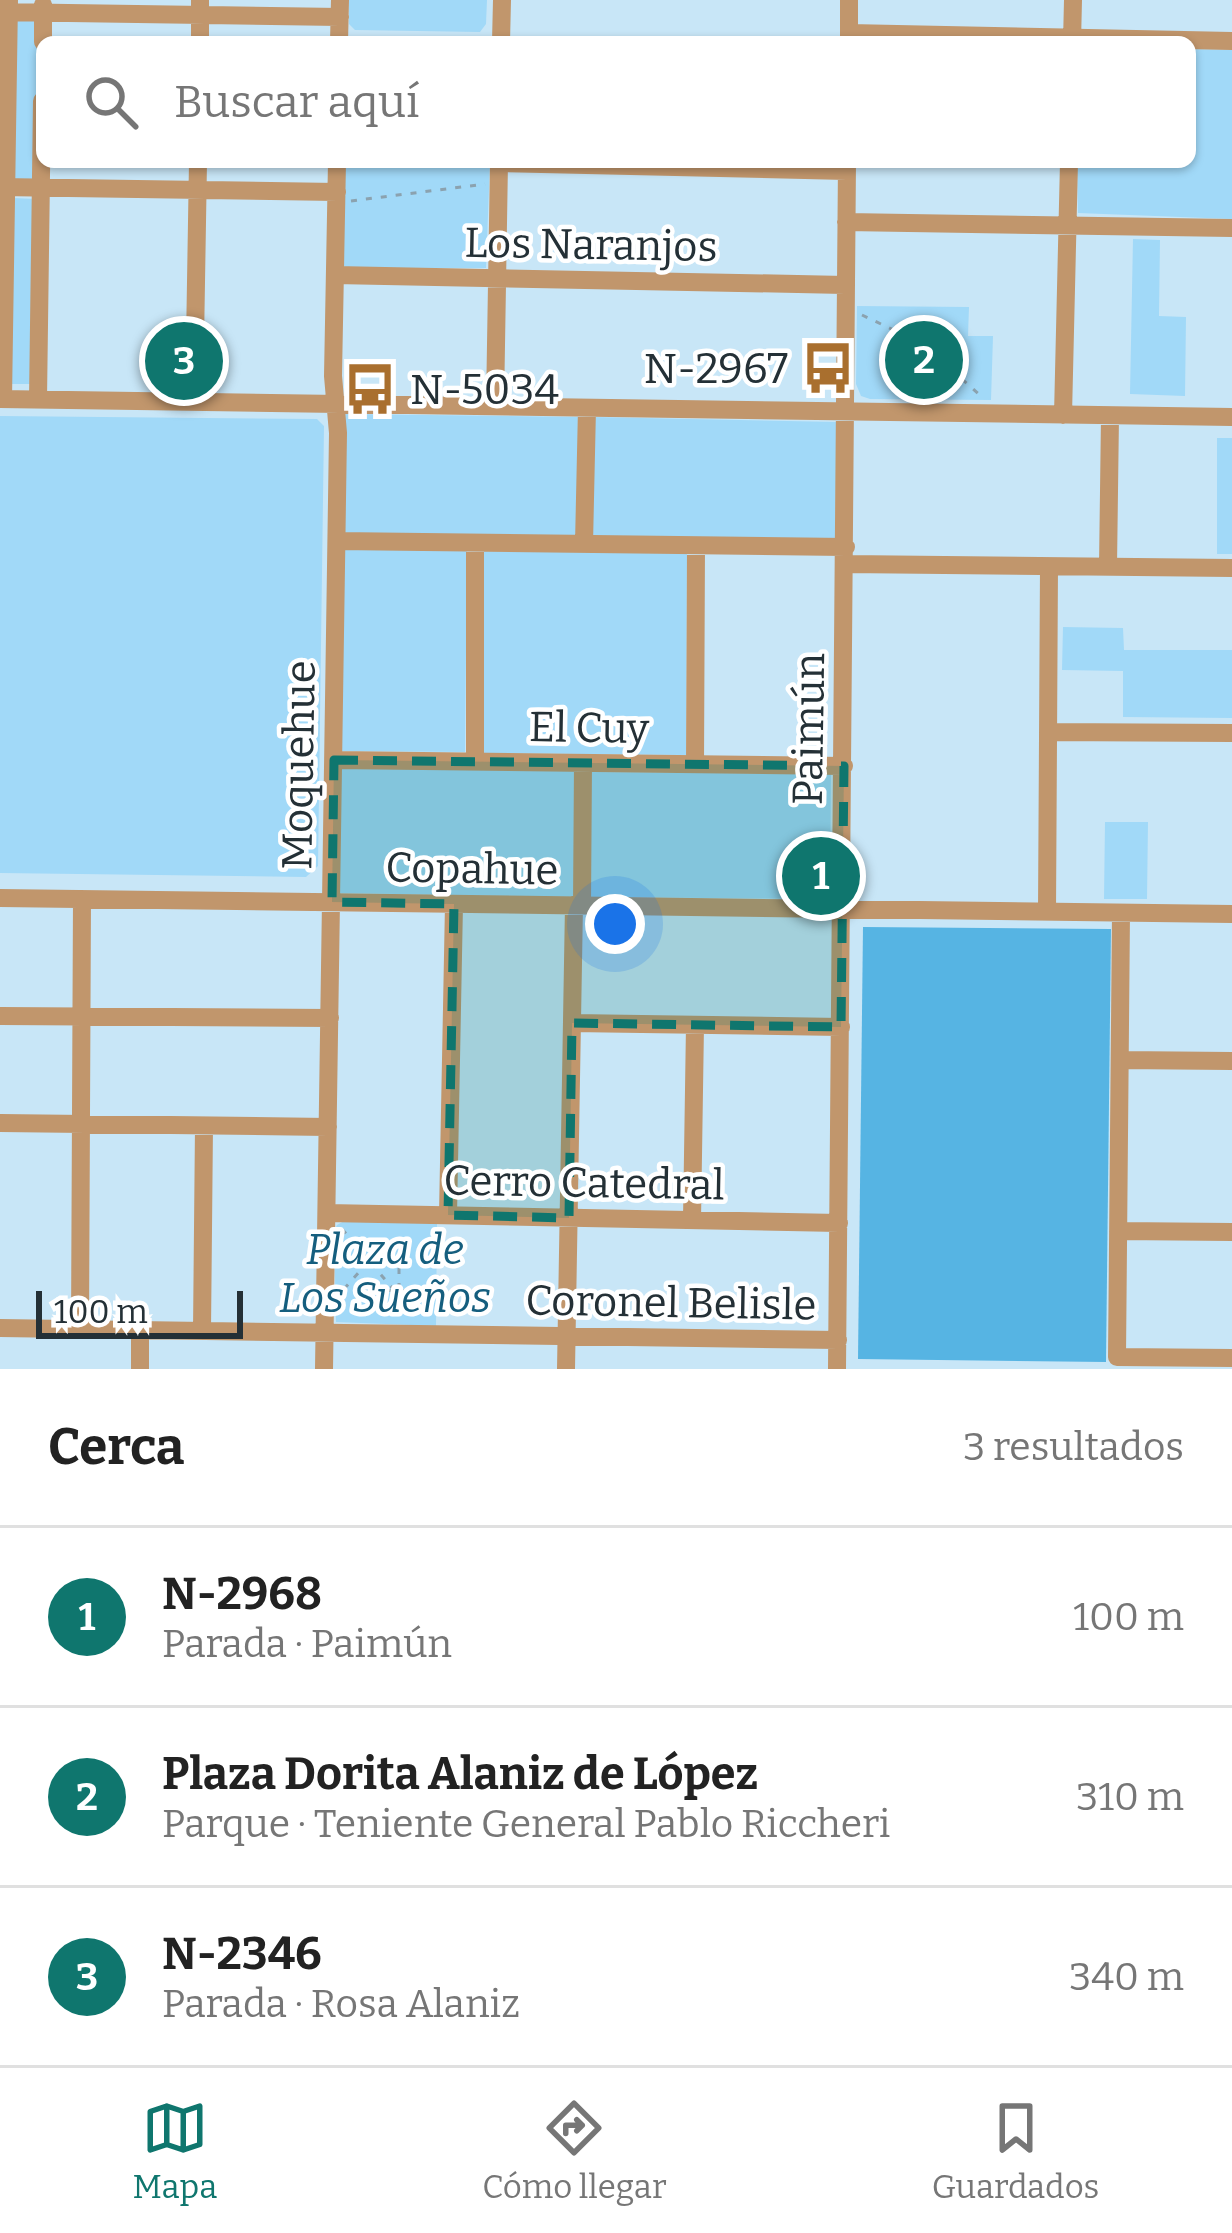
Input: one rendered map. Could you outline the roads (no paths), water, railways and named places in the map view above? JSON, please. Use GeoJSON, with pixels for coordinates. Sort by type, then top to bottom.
{"type":"FeatureCollection","features":[{"type":"Feature","properties":{"kind":"street"},"geometry":{"type":"LineString","coordinates":[[501,36],[502,0]]}},
{"type":"Feature","properties":{"kind":"street"},"geometry":{"type":"LineString","coordinates":[[849,36],[850,0]]}},
{"type":"Feature","properties":{"kind":"street"},"geometry":{"type":"LineString","coordinates":[[1072,36],[1073,0]]}},
{"type":"Feature","properties":{"kind":"street"},"geometry":{"type":"LineString","coordinates":[[340,9],[6,8],[2,399],[1232,418]]}},
{"type":"Feature","properties":{"kind":"street"},"geometry":{"type":"LineString","coordinates":[[1196,41],[1232,41]]}},
{"type":"Feature","properties":{"kind":"street"},"geometry":{"type":"LineString","coordinates":[[38,400],[41,168]]}},
{"type":"Feature","properties":{"kind":"street"},"geometry":{"type":"LineString","coordinates":[[194,402],[198,168]]}},
{"type":"Feature","properties":{"kind":"street","name":"Moquehue"},"geometry":{"type":"LineString","coordinates":[[324,1369],[337,1224],[328,1127],[338,168]]}},
{"type":"Feature","properties":{"kind":"street"},"geometry":{"type":"LineString","coordinates":[[495,406],[500,168]]}},
{"type":"Feature","properties":{"kind":"street","name":"Paimún"},"geometry":{"type":"LineString","coordinates":[[838,1369],[847,168]]}},
{"type":"Feature","properties":{"kind":"street"},"geometry":{"type":"LineString","coordinates":[[1064,415],[1069,168]]}},
{"type":"Feature","properties":{"kind":"street"},"geometry":{"type":"LineString","coordinates":[[3,187],[340,197]]}},
{"type":"Feature","properties":{"kind":"street"},"geometry":{"type":"LineString","coordinates":[[846,222],[1232,228]]}},
{"type":"Feature","properties":{"kind":"street","name":"Los Naranjos"},"geometry":{"type":"LineString","coordinates":[[335,275],[845,285]]}},
{"type":"Feature","properties":{"kind":"street"},"geometry":{"type":"LineString","coordinates":[[584,544],[586,408]]}},
{"type":"Feature","properties":{"kind":"street"},"geometry":{"type":"LineString","coordinates":[[1108,567],[1110,416]]}},
{"type":"Feature","properties":{"kind":"street"},"geometry":{"type":"LineString","coordinates":[[337,541],[696,545],[1049,566],[1232,568]]}},
{"type":"Feature","properties":{"kind":"street"},"geometry":{"type":"LineString","coordinates":[[475,762],[476,543]]}},
{"type":"Feature","properties":{"kind":"street"},"geometry":{"type":"LineString","coordinates":[[695,764],[696,545]]}},
{"type":"Feature","properties":{"kind":"street"},"geometry":{"type":"LineString","coordinates":[[1047,912],[1049,566]]}},
{"type":"Feature","properties":{"kind":"street"},"geometry":{"type":"LineString","coordinates":[[1048,732],[1232,733]]}},
{"type":"Feature","properties":{"kind":"street","name":"El Cuy"},"geometry":{"type":"LineString","coordinates":[[334,760],[844,766]]}},
{"type":"Feature","properties":{"kind":"street"},"geometry":{"type":"LineString","coordinates":[[566,1369],[572,1023],[583,763]]}},
{"type":"Feature","properties":{"kind":"street","name":"Copahue"},"geometry":{"type":"LineString","coordinates":[[0,898],[1232,914]]}},
{"type":"Feature","properties":{"kind":"street"},"geometry":{"type":"LineString","coordinates":[[80,1329],[82,899]]}},
{"type":"Feature","properties":{"kind":"street"},"geometry":{"type":"LineString","coordinates":[[448,1215],[454,904]]}},
{"type":"Feature","properties":{"kind":"street"},"geometry":{"type":"LineString","coordinates":[[1121,913],[1117,1357],[1232,1358]]}},
{"type":"Feature","properties":{"kind":"street"},"geometry":{"type":"LineString","coordinates":[[0,1016],[330,1018]]}},
{"type":"Feature","properties":{"kind":"street"},"geometry":{"type":"LineString","coordinates":[[572,1023],[841,1027]]}},
{"type":"Feature","properties":{"kind":"street"},"geometry":{"type":"LineString","coordinates":[[692,1220],[695,1025]]}},
{"type":"Feature","properties":{"kind":"street"},"geometry":{"type":"LineString","coordinates":[[1120,1060],[1232,1061]]}},
{"type":"Feature","properties":{"kind":"street"},"geometry":{"type":"LineString","coordinates":[[0,1123],[328,1127]]}},
{"type":"Feature","properties":{"kind":"street"},"geometry":{"type":"LineString","coordinates":[[202,1331],[204,1126]]}},
{"type":"Feature","properties":{"kind":"street","name":"Cerro Catedral"},"geometry":{"type":"LineString","coordinates":[[337,1224],[448,1215],[839,1222]]}},
{"type":"Feature","properties":{"kind":"street"},"geometry":{"type":"LineString","coordinates":[[1118,1231],[1232,1232]]}},
{"type":"Feature","properties":{"kind":"street","name":"Coronel Belisle"},"geometry":{"type":"LineString","coordinates":[[0,1328],[838,1340]]}},
{"type":"Feature","properties":{"kind":"street"},"geometry":{"type":"LineString","coordinates":[[140,1330],[140,1369]]}},
{"type":"Feature","properties":{"kind":"place","name":"Plaza Dorita Alaniz de López"},"geometry":{"type":"Point","coordinates":[924,360]}},
{"type":"Feature","properties":{"kind":"place","name":"N-2346"},"geometry":{"type":"Point","coordinates":[184,361]}},
{"type":"Feature","properties":{"kind":"place","name":"N-2967"},"geometry":{"type":"Point","coordinates":[828,368]}},
{"type":"Feature","properties":{"kind":"place","name":"N-5034"},"geometry":{"type":"Point","coordinates":[370,389]}},
{"type":"Feature","properties":{"kind":"place","name":"N-2968"},"geometry":{"type":"Point","coordinates":[821,876]}},
{"type":"Feature","properties":{"kind":"park label","name":"Plaza de Los Sueños"},"geometry":{"type":"Point","coordinates":[385,1273]}}]}
